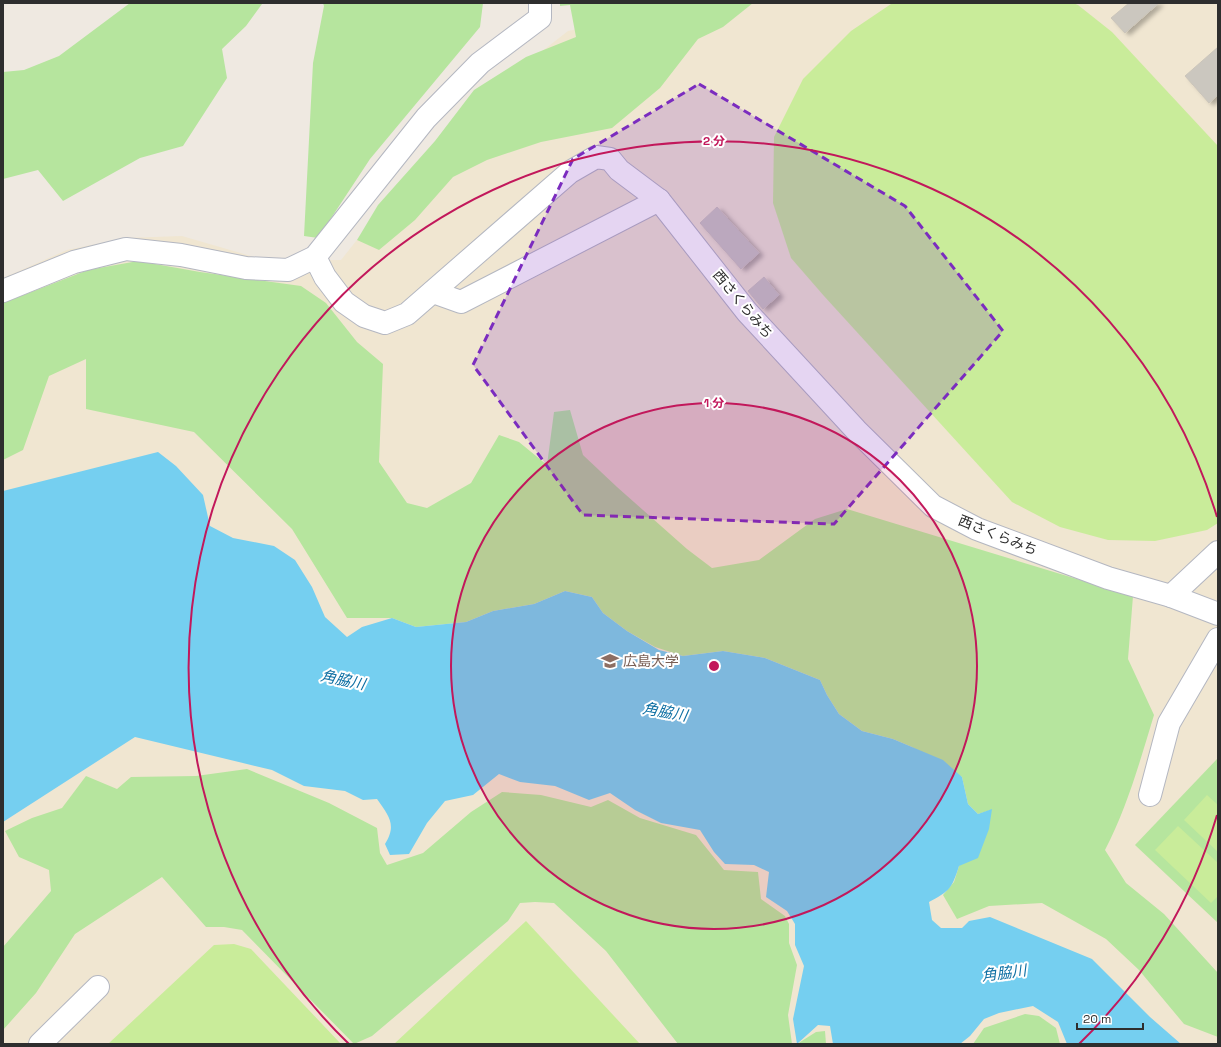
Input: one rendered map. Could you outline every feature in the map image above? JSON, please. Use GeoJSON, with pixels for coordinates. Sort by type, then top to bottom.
{"type":"FeatureCollection","features":[{"type":"Feature","properties":{"kind":"street"},"geometry":{"type":"LineString","coordinates":[[3,291],[74,262],[126,249],[181,255],[246,268],[288,270],[315,257],[426,118],[480,63],[540,18],[540,3]]}},
{"type":"Feature","properties":{"kind":"street","name":"西さくらみち"},"geometry":{"type":"LineString","coordinates":[[315,257],[325,277],[344,302],[364,316],[385,323],[408,314],[570,172],[596,157],[610,159],[620,170],[659,200],[747,312],[856,430],[933,506],[977,529],[1108,578],[1171,596],[1218,614]]}},
{"type":"Feature","properties":{"kind":"street"},"geometry":{"type":"LineString","coordinates":[[433,292],[462,302],[659,200]]}},
{"type":"Feature","properties":{"kind":"street"},"geometry":{"type":"LineString","coordinates":[[1171,596],[1218,552]]}},
{"type":"Feature","properties":{"kind":"street"},"geometry":{"type":"LineString","coordinates":[[1150,795],[1169,723],[1218,639]]}},
{"type":"Feature","properties":{"kind":"street"},"geometry":{"type":"LineString","coordinates":[[40,1044],[98,987]]}},
{"type":"Feature","properties":{"kind":"highlighted area"},"geometry":{"type":"Polygon","coordinates":[[[699,84],[905,206],[1003,331],[834,524],[583,515],[473,365],[573,159],[699,84]]]}},
{"type":"Feature","properties":{"kind":"shaded area","name":"広島大学"},"geometry":{"type":"Polygon","coordinates":[[[653,3],[1218,3],[1218,1044],[3,1044],[3,278],[67,250],[125,238],[182,236],[268,261],[341,260],[440,135],[518,70],[568,31],[622,20],[653,3]]]}},
{"type":"Feature","properties":{"kind":"green space"},"geometry":{"type":"Polygon","coordinates":[[[130,3],[262,4],[246,26],[222,49],[227,78],[183,146],[140,158],[63,201],[38,170],[3,179],[3,72],[24,70],[59,56],[130,3]]]}},
{"type":"Feature","properties":{"kind":"green space"},"geometry":{"type":"Polygon","coordinates":[[[323,3],[483,3],[480,27],[370,159],[318,238],[304,236],[313,63],[324,6],[323,3]]]}},
{"type":"Feature","properties":{"kind":"green space"},"geometry":{"type":"Polygon","coordinates":[[[560,3],[753,3],[723,27],[698,39],[660,88],[612,128],[541,142],[487,160],[453,177],[415,220],[379,250],[357,240],[378,205],[435,141],[474,90],[526,57],[576,37],[570,5],[560,6],[560,3]]]}},
{"type":"Feature","properties":{"kind":"green space"},"geometry":{"type":"Polygon","coordinates":[[[1073,3],[1078,5],[1112,32],[1218,146],[1218,523],[1207,530],[1155,541],[1108,540],[1060,527],[1012,502],[791,258],[773,203],[774,137],[803,79],[851,31],[891,4],[1073,3]]]}},
{"type":"Feature","properties":{"kind":"green space"},"geometry":{"type":"Polygon","coordinates":[[[138,261],[200,272],[301,286],[326,303],[357,342],[383,364],[379,462],[407,503],[427,508],[471,483],[499,435],[519,442],[547,465],[554,412],[570,410],[583,455],[687,549],[712,568],[759,560],[815,519],[847,509],[1133,596],[1128,659],[1154,715],[1120,818],[1105,850],[1126,883],[1164,914],[1218,973],[1218,1037],[1184,1024],[1139,970],[1106,939],[1042,903],[989,906],[957,919],[943,895],[954,882],[959,866],[991,810],[978,814],[968,804],[962,777],[912,747],[893,739],[862,731],[839,714],[827,695],[820,680],[765,658],[723,651],[683,656],[655,647],[627,631],[603,613],[592,597],[565,591],[534,604],[493,611],[466,622],[416,627],[392,618],[347,618],[292,529],[194,432],[86,409],[86,359],[49,376],[23,450],[3,460],[3,303],[88,270],[138,261]]]}},
{"type":"Feature","properties":{"kind":"green space"},"geometry":{"type":"Polygon","coordinates":[[[1218,758],[1218,923],[1135,845],[1218,758]]]}},
{"type":"Feature","properties":{"kind":"green space"},"geometry":{"type":"Polygon","coordinates":[[[247,769],[329,803],[377,828],[380,853],[387,865],[423,853],[471,812],[502,792],[541,795],[591,807],[608,800],[640,818],[696,835],[724,870],[758,872],[761,899],[785,916],[789,924],[789,943],[797,965],[788,1015],[792,1044],[678,1044],[606,951],[554,903],[535,902],[520,903],[508,921],[372,1036],[354,1044],[242,930],[224,927],[206,927],[162,877],[75,934],[36,993],[3,1030],[3,947],[51,891],[49,870],[19,857],[5,831],[32,818],[62,808],[86,776],[117,789],[131,777],[196,776],[247,769]]]}},
{"type":"Feature","properties":{"kind":"green space"},"geometry":{"type":"Polygon","coordinates":[[[1207,795],[1218,805],[1218,852],[1184,820],[1207,795]]]}},
{"type":"Feature","properties":{"kind":"green space"},"geometry":{"type":"Polygon","coordinates":[[[1178,826],[1218,863],[1218,896],[1211,903],[1155,850],[1178,826]]]}},
{"type":"Feature","properties":{"kind":"green space"},"geometry":{"type":"Polygon","coordinates":[[[526,921],[640,1044],[394,1044],[526,921]]]}},
{"type":"Feature","properties":{"kind":"green space"},"geometry":{"type":"Polygon","coordinates":[[[234,944],[251,949],[341,1044],[108,1044],[214,945],[234,944]]]}},
{"type":"Feature","properties":{"kind":"green space"},"geometry":{"type":"Polygon","coordinates":[[[1025,1014],[1039,1016],[1056,1028],[1060,1044],[973,1044],[984,1028],[1025,1014]]]}},
{"type":"Feature","properties":{"kind":"green space"},"geometry":{"type":"Polygon","coordinates":[[[825,1031],[826,1044],[797,1044],[816,1032],[825,1031]]]}},
{"type":"Feature","properties":{"kind":"water","name":"角脇川"},"geometry":{"type":"Polygon","coordinates":[[[158,452],[176,466],[203,495],[210,526],[233,538],[274,546],[295,560],[312,587],[325,617],[347,637],[362,627],[392,618],[416,627],[466,622],[493,611],[534,604],[565,591],[592,597],[603,613],[627,631],[659,650],[683,656],[723,651],[765,658],[820,680],[827,695],[839,714],[862,731],[893,739],[943,760],[962,777],[968,804],[978,814],[992,809],[989,829],[978,858],[959,866],[952,884],[946,892],[929,902],[932,920],[941,928],[962,928],[969,921],[990,917],[1092,959],[1150,1017],[1181,1044],[1067,1044],[1058,1022],[1033,1006],[999,1013],[984,1019],[970,1036],[960,1044],[833,1044],[830,1026],[818,1025],[797,1044],[793,1019],[804,966],[795,945],[795,924],[787,911],[766,897],[769,872],[754,865],[725,864],[714,852],[700,830],[661,823],[635,810],[610,793],[589,800],[555,786],[520,782],[499,774],[473,795],[445,801],[427,823],[409,854],[390,855],[385,844],[389,837],[391,826],[390,821],[377,799],[363,800],[345,791],[304,786],[272,770],[135,737],[3,822],[3,491],[158,452]]]}},
{"type":"Feature","properties":{"kind":"building"},"geometry":{"type":"Polygon","coordinates":[[[1129,3],[1159,3],[1125,33],[1111,18],[1129,3]]]}},
{"type":"Feature","properties":{"kind":"building"},"geometry":{"type":"Polygon","coordinates":[[[1218,47],[1218,95],[1209,103],[1185,76],[1218,47]]]}},
{"type":"Feature","properties":{"kind":"building"},"geometry":{"type":"Polygon","coordinates":[[[717,207],[759,253],[741,269],[700,223],[717,207]]]}},
{"type":"Feature","properties":{"kind":"building"},"geometry":{"type":"Polygon","coordinates":[[[764,277],[779,295],[763,309],[748,291],[764,277]]]}},
{"type":"Feature","properties":{"kind":"place","name":"広島大学"},"geometry":{"type":"Point","coordinates":[610,661]}}]}
